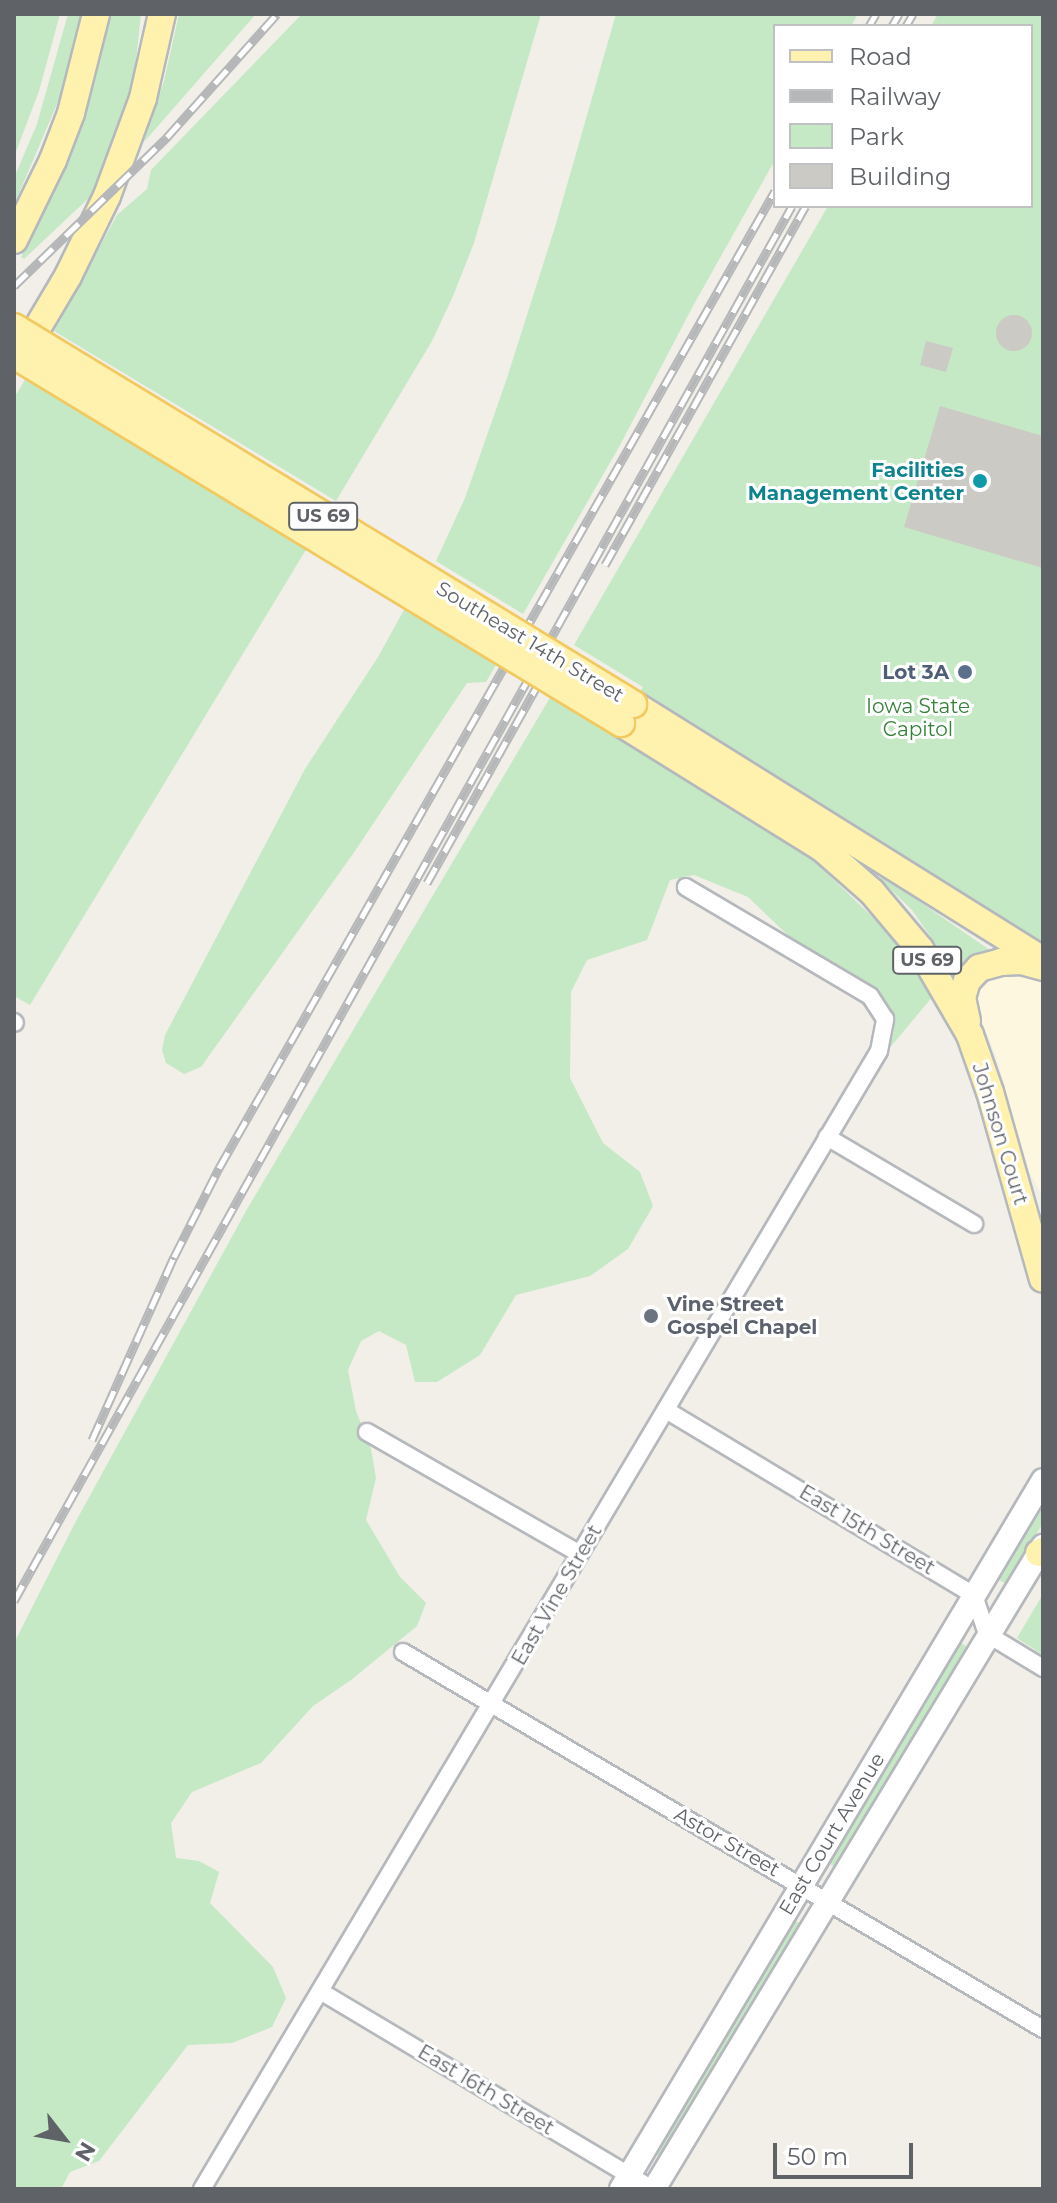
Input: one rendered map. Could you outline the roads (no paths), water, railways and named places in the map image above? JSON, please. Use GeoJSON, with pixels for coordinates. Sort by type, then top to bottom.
{"type":"FeatureCollection","features":[{"type":"Feature","properties":{"kind":"main road"},"geometry":{"type":"LineString","coordinates":[[14,240],[71,113],[96,14]]}},
{"type":"Feature","properties":{"kind":"main road"},"geometry":{"type":"LineString","coordinates":[[14,367],[68,276],[107,196],[143,98],[162,14]]}},
{"type":"Feature","properties":{"kind":"main road","name":"Southeast 14th Street"},"geometry":{"type":"LineString","coordinates":[[14,327],[627,714],[859,878],[920,949],[970,1035]]}},
{"type":"Feature","properties":{"kind":"main road","name":"Southeast 14th Street"},"geometry":{"type":"LineString","coordinates":[[14,355],[1043,960]]}},
{"type":"Feature","properties":{"kind":"main road"},"geometry":{"type":"LineString","coordinates":[[970,1035],[962,998],[967,981],[979,968],[1021,961],[1043,967]]}},
{"type":"Feature","properties":{"kind":"main road","name":"Johnson Court"},"geometry":{"type":"LineString","coordinates":[[970,1035],[990,1092],[1043,1279]]}},
{"type":"Feature","properties":{"kind":"street","name":"East Vine Street"},"geometry":{"type":"LineString","coordinates":[[202,2189],[494,1703],[879,1051],[885,1019],[870,996],[686,887]]}},
{"type":"Feature","properties":{"kind":"street"},"geometry":{"type":"LineString","coordinates":[[827,1137],[974,1224]]}},
{"type":"Feature","properties":{"kind":"street","name":"East 15th Street"},"geometry":{"type":"LineString","coordinates":[[666,1410],[974,1595]]}},
{"type":"Feature","properties":{"kind":"street"},"geometry":{"type":"LineString","coordinates":[[367,1432],[580,1554]]}},
{"type":"Feature","properties":{"kind":"street","name":"East Court Avenue"},"geometry":{"type":"LineString","coordinates":[[625,2182],[1043,1480]]}},
{"type":"Feature","properties":{"kind":"street","name":"East Court Avenue"},"geometry":{"type":"LineString","coordinates":[[653,2189],[987,1634],[1042,1550]]}},
{"type":"Feature","properties":{"kind":"street"},"geometry":{"type":"LineString","coordinates":[[974,1595],[987,1634],[1043,1668]]}},
{"type":"Feature","properties":{"kind":"street","name":"Astor Street"},"geometry":{"type":"LineString","coordinates":[[403,1652],[1043,2029]]}},
{"type":"Feature","properties":{"kind":"street","name":"East 16th Street"},"geometry":{"type":"LineString","coordinates":[[320,1991],[625,2182],[653,2189]]}},
{"type":"Feature","properties":{"kind":"railway"},"geometry":{"type":"LineString","coordinates":[[14,286],[167,137],[277,14]]}},
{"type":"Feature","properties":{"kind":"railway"},"geometry":{"type":"LineString","coordinates":[[870,24],[876,14]]}},
{"type":"Feature","properties":{"kind":"railway"},"geometry":{"type":"LineString","coordinates":[[893,24],[899,14]]}},
{"type":"Feature","properties":{"kind":"railway"},"geometry":{"type":"LineString","coordinates":[[907,24],[913,14]]}},
{"type":"Feature","properties":{"kind":"railway"},"geometry":{"type":"LineString","coordinates":[[92,1440],[174,1257],[219,1168],[773,195]]}},
{"type":"Feature","properties":{"kind":"railway"},"geometry":{"type":"LineString","coordinates":[[14,1601],[791,208]]}},
{"type":"Feature","properties":{"kind":"railway"},"geometry":{"type":"LineString","coordinates":[[605,565],[805,208]]}},
{"type":"Feature","properties":{"kind":"railway"},"geometry":{"type":"LineString","coordinates":[[427,883],[550,663]]}},
{"type":"Feature","properties":{"kind":"place","name":"Facilities Management Center"},"geometry":{"type":"Point","coordinates":[980,481]}},
{"type":"Feature","properties":{"kind":"place","name":"Lot 3A"},"geometry":{"type":"Point","coordinates":[965,672]}},
{"type":"Feature","properties":{"kind":"place","name":"Vine Street Gospel Chapel"},"geometry":{"type":"Point","coordinates":[651,1316]}},
{"type":"Feature","properties":{"kind":"park label","name":"Iowa State Capitol"},"geometry":{"type":"Point","coordinates":[918,718]}}]}
